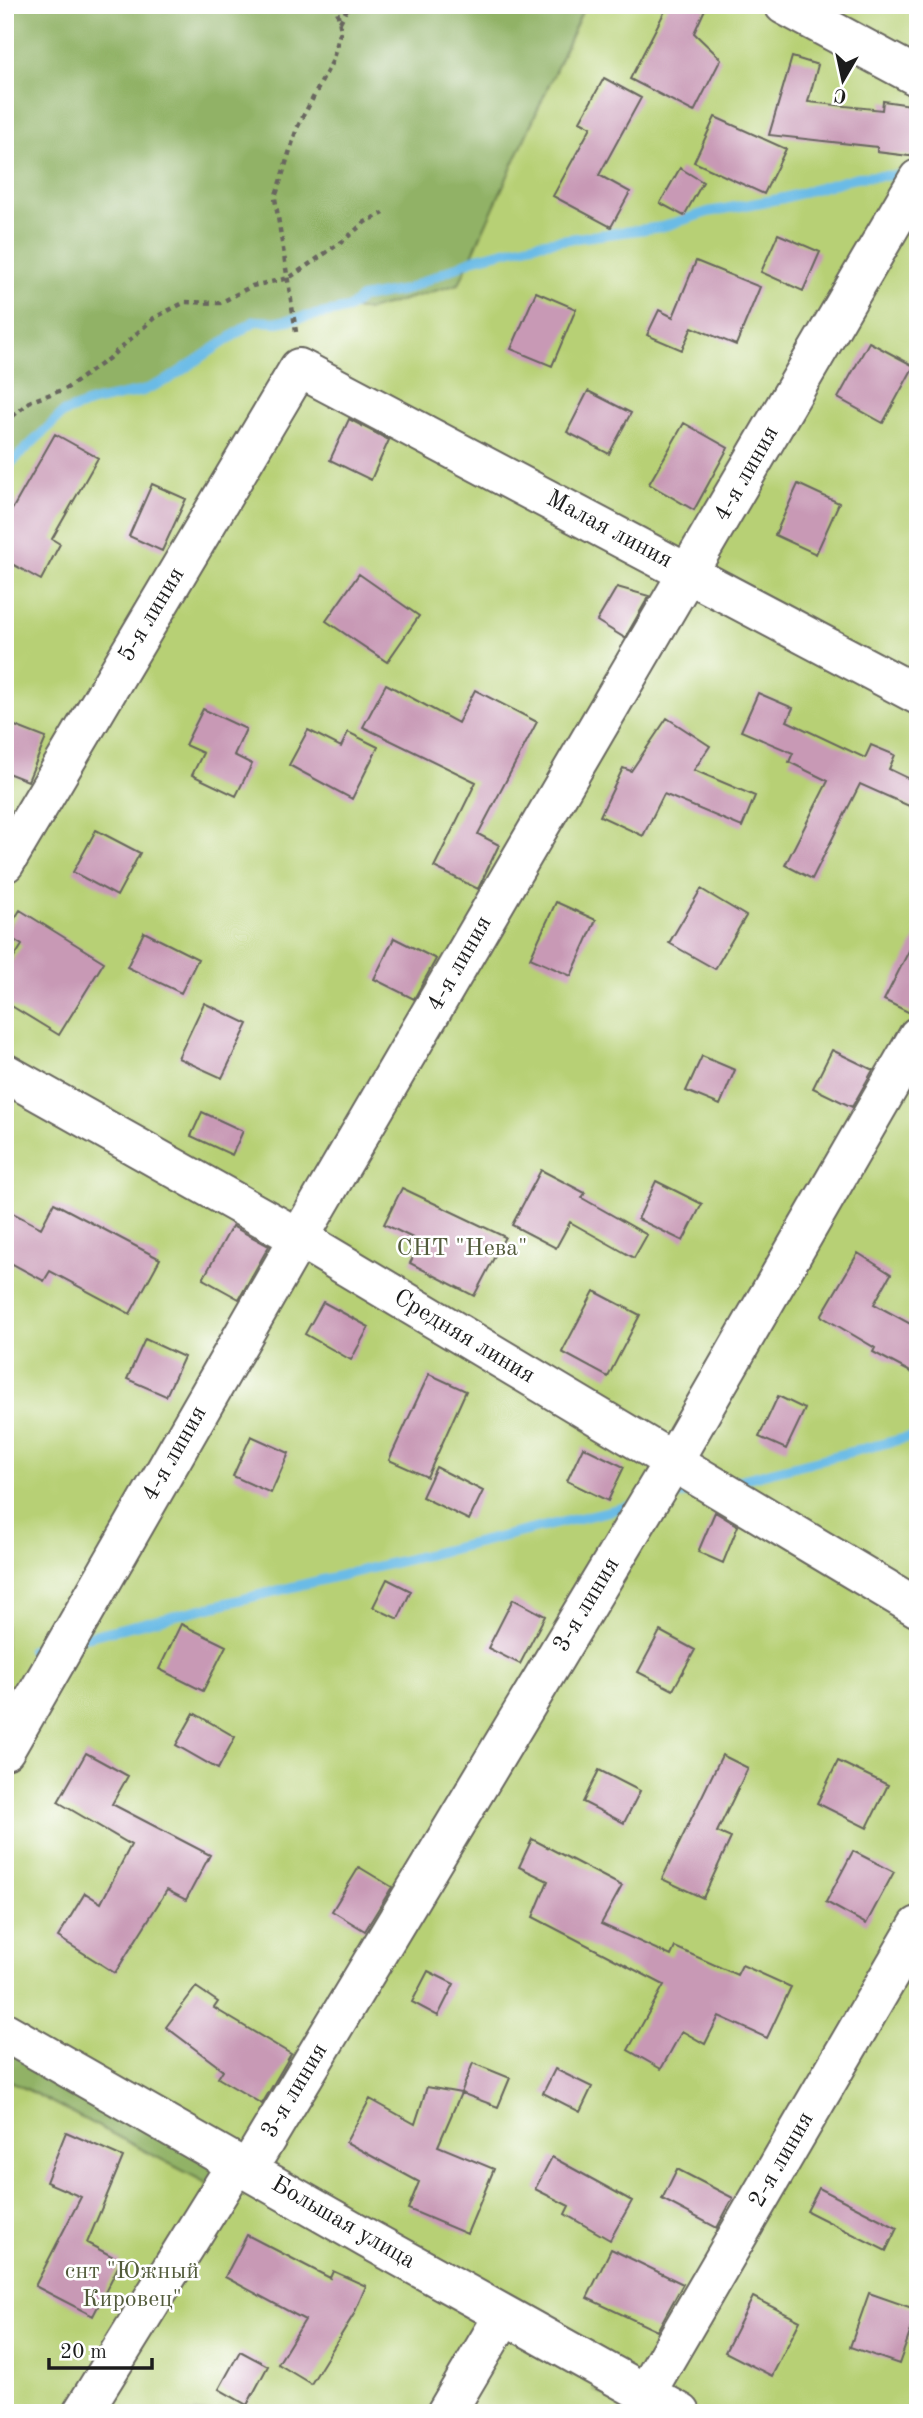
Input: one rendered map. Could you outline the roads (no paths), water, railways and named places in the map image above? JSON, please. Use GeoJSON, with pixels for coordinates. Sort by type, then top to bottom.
{"type":"FeatureCollection","features":[{"type":"Feature","properties":{"kind":"street"},"geometry":{"type":"LineString","coordinates":[[784,5],[918,77]]}},
{"type":"Feature","properties":{"kind":"street","name":"4-я линия"},"geometry":{"type":"LineString","coordinates":[[5,1750],[299,1238],[918,179]]}},
{"type":"Feature","properties":{"kind":"street","name":"Малая линия"},"geometry":{"type":"LineString","coordinates":[[299,368],[690,572],[918,695]]}},
{"type":"Feature","properties":{"kind":"street","name":"5-я линия"},"geometry":{"type":"LineString","coordinates":[[5,863],[299,368]]}},
{"type":"Feature","properties":{"kind":"street","name":"3-я линия"},"geometry":{"type":"LineString","coordinates":[[82,2413],[242,2166],[672,1463],[918,1035]]}},
{"type":"Feature","properties":{"kind":"street","name":"Средняя линия"},"geometry":{"type":"LineString","coordinates":[[5,1073],[299,1238],[918,1608]]}},
{"type":"Feature","properties":{"kind":"street","name":"2-я линия"},"geometry":{"type":"LineString","coordinates":[[646,2393],[918,1926]]}},
{"type":"Feature","properties":{"kind":"street","name":"Большая улица"},"geometry":{"type":"LineString","coordinates":[[5,2032],[681,2413]]}},
{"type":"Feature","properties":{"kind":"street"},"geometry":{"type":"LineString","coordinates":[[446,2413],[504,2315]]}},
{"type":"Feature","properties":{"kind":"waterway"},"geometry":{"type":"LineString","coordinates":[[5,469],[63,413],[92,402],[143,391],[169,379],[255,321],[278,322],[348,309],[361,298],[405,290],[476,258],[538,243],[662,227],[708,212],[784,198],[857,177],[905,175]]}},
{"type":"Feature","properties":{"kind":"waterway"},"geometry":{"type":"LineString","coordinates":[[728,1483],[918,1435]]}},
{"type":"Feature","properties":{"kind":"waterway"},"geometry":{"type":"LineString","coordinates":[[663,1498],[699,1490]]}},
{"type":"Feature","properties":{"kind":"waterway"},"geometry":{"type":"LineString","coordinates":[[81,1638],[634,1505]]}},
{"type":"Feature","properties":{"kind":"waterway"},"geometry":{"type":"LineString","coordinates":[[31,1650],[55,1644]]}},
{"type":"Feature","properties":{"kind":"park label","name":"СНТ \"Нева\""},"geometry":{"type":"Point","coordinates":[462,1249]}},
{"type":"Feature","properties":{"kind":"park label","name":"снт \"Южный Кировец\""},"geometry":{"type":"Point","coordinates":[132,2286]}}]}
